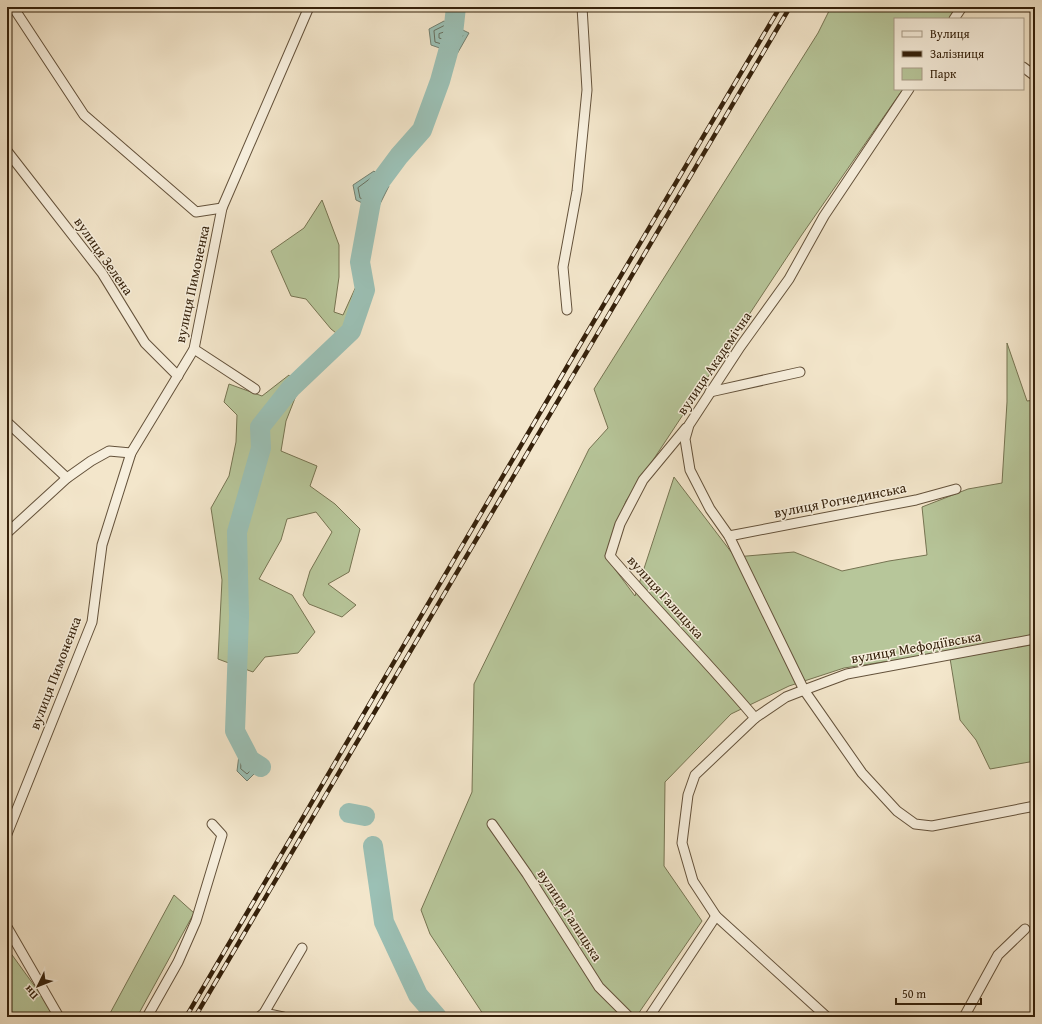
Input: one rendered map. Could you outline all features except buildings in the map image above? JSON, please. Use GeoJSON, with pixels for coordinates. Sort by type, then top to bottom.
{"type":"FeatureCollection","features":[{"type":"Feature","properties":{"kind":"street"},"geometry":{"type":"LineString","coordinates":[[12,7],[84,115],[196,212],[222,208]]}},
{"type":"Feature","properties":{"kind":"street","name":"вулиця Пимоненка"},"geometry":{"type":"LineString","coordinates":[[7,834],[92,622],[102,545],[131,453],[194,349],[222,208],[309,7]]}},
{"type":"Feature","properties":{"kind":"street"},"geometry":{"type":"LineString","coordinates":[[567,310],[563,267],[577,191],[587,90],[582,7]]}},
{"type":"Feature","properties":{"kind":"street"},"geometry":{"type":"LineString","coordinates":[[956,18],[962,7]]}},
{"type":"Feature","properties":{"kind":"street"},"geometry":{"type":"LineString","coordinates":[[1024,68],[1035,76]]}},
{"type":"Feature","properties":{"kind":"street","name":"вулиця Академічна"},"geometry":{"type":"LineString","coordinates":[[804,690],[729,536],[710,509],[690,470],[685,438],[689,425],[710,392],[789,279],[824,216],[908,90]]}},
{"type":"Feature","properties":{"kind":"street","name":"вулиця Зелена"},"geometry":{"type":"LineString","coordinates":[[7,151],[102,273],[145,343],[178,376]]}},
{"type":"Feature","properties":{"kind":"street"},"geometry":{"type":"LineString","coordinates":[[194,349],[255,389]]}},
{"type":"Feature","properties":{"kind":"street"},"geometry":{"type":"LineString","coordinates":[[710,392],[800,372]]}},
{"type":"Feature","properties":{"kind":"street"},"geometry":{"type":"LineString","coordinates":[[7,422],[67,478]]}},
{"type":"Feature","properties":{"kind":"street","name":"вулиця Галицька"},"geometry":{"type":"LineString","coordinates":[[689,425],[643,480],[620,524],[610,556],[664,619],[713,668],[755,718]]}},
{"type":"Feature","properties":{"kind":"street"},"geometry":{"type":"LineString","coordinates":[[7,533],[67,478],[91,461],[109,451],[131,453]]}},
{"type":"Feature","properties":{"kind":"street","name":"вулиця Рогнединська"},"geometry":{"type":"LineString","coordinates":[[729,536],[916,500],[956,489]]}},
{"type":"Feature","properties":{"kind":"street","name":"вулиця Мефодіївська"},"geometry":{"type":"LineString","coordinates":[[804,690],[847,674],[1035,639]]}},
{"type":"Feature","properties":{"kind":"street"},"geometry":{"type":"LineString","coordinates":[[826,1017],[716,916],[693,881],[682,843],[688,795],[695,775],[755,718],[786,697],[804,690],[862,774],[897,811],[915,824],[932,826],[1035,806]]}},
{"type":"Feature","properties":{"kind":"street"},"geometry":{"type":"LineString","coordinates":[[146,1017],[178,962],[196,920],[222,836],[212,824]]}},
{"type":"Feature","properties":{"kind":"street","name":"вулиця Галицька"},"geometry":{"type":"LineString","coordinates":[[492,824],[527,874],[599,987],[629,1017]]}},
{"type":"Feature","properties":{"kind":"street"},"geometry":{"type":"LineString","coordinates":[[649,1017],[716,916]]}},
{"type":"Feature","properties":{"kind":"street"},"geometry":{"type":"LineString","coordinates":[[7,927],[59,1017]]}},
{"type":"Feature","properties":{"kind":"street"},"geometry":{"type":"LineString","coordinates":[[964,1017],[998,955],[1025,929]]}},
{"type":"Feature","properties":{"kind":"street"},"geometry":{"type":"LineString","coordinates":[[283,1017],[261,1015],[302,948]]}},
{"type":"Feature","properties":{"kind":"green space"},"geometry":{"type":"Polygon","coordinates":[[[831,7],[960,7],[953,18],[894,18],[894,90],[902,90],[801,236],[626,501],[605,556],[635,596],[674,477],[735,557],[794,552],[842,571],[927,555],[922,507],[968,489],[1002,483],[1007,402],[1007,343],[1027,401],[1035,400],[1035,761],[990,769],[976,740],[960,720],[949,652],[844,668],[789,686],[731,714],[665,782],[664,866],[702,921],[636,1017],[485,1017],[430,934],[421,910],[472,792],[474,684],[589,449],[608,428],[594,389],[818,33],[831,7]]]}},
{"type":"Feature","properties":{"kind":"green space"},"geometry":{"type":"Polygon","coordinates":[[[322,200],[339,245],[339,277],[334,312],[343,315],[358,282],[369,301],[350,344],[331,329],[306,299],[291,296],[271,251],[304,228],[322,200]]]}},
{"type":"Feature","properties":{"kind":"green space"},"geometry":{"type":"Polygon","coordinates":[[[289,375],[297,393],[286,421],[281,451],[317,466],[310,486],[335,504],[360,529],[349,572],[328,584],[356,605],[342,617],[309,604],[303,595],[310,571],[332,532],[316,512],[287,519],[281,540],[259,579],[292,595],[315,632],[298,653],[265,657],[253,672],[218,659],[222,580],[211,508],[229,476],[236,442],[237,415],[224,402],[229,384],[262,396],[289,375]]]}},
{"type":"Feature","properties":{"kind":"green space"},"geometry":{"type":"Polygon","coordinates":[[[174,895],[194,913],[137,1017],[108,1017],[174,895]]]}},
{"type":"Feature","properties":{"kind":"green space"},"geometry":{"type":"Polygon","coordinates":[[[7,948],[57,1017],[7,1017],[7,948]]]}},
{"type":"Feature","properties":{"kind":"water"},"geometry":{"type":"Polygon","coordinates":[[[444,21],[469,33],[457,54],[431,45],[429,29],[444,21]]]}},
{"type":"Feature","properties":{"kind":"water"},"geometry":{"type":"Polygon","coordinates":[[[374,171],[389,186],[377,210],[356,200],[353,185],[374,171]]]}},
{"type":"Feature","properties":{"kind":"water"},"geometry":{"type":"Polygon","coordinates":[[[240,740],[249,747],[261,767],[247,781],[237,771],[239,755],[234,747],[240,740]]]}},
{"type":"Feature","properties":{"kind":"waterway"},"geometry":{"type":"LineString","coordinates":[[261,767],[250,760],[235,731],[239,616],[237,532],[261,448],[260,427],[291,388],[351,331],[365,290],[360,262],[373,191],[399,156],[422,130],[440,81],[453,34],[456,7]]}},
{"type":"Feature","properties":{"kind":"waterway"},"geometry":{"type":"LineString","coordinates":[[349,813],[365,816]]}},
{"type":"Feature","properties":{"kind":"waterway"},"geometry":{"type":"LineString","coordinates":[[373,846],[384,922],[418,995],[437,1017]]}},
{"type":"Feature","properties":{"kind":"railway"},"geometry":{"type":"LineString","coordinates":[[186,1017],[578,348],[780,7]]}},
{"type":"Feature","properties":{"kind":"railway"},"geometry":{"type":"LineString","coordinates":[[195,1017],[790,7]]}}]}
